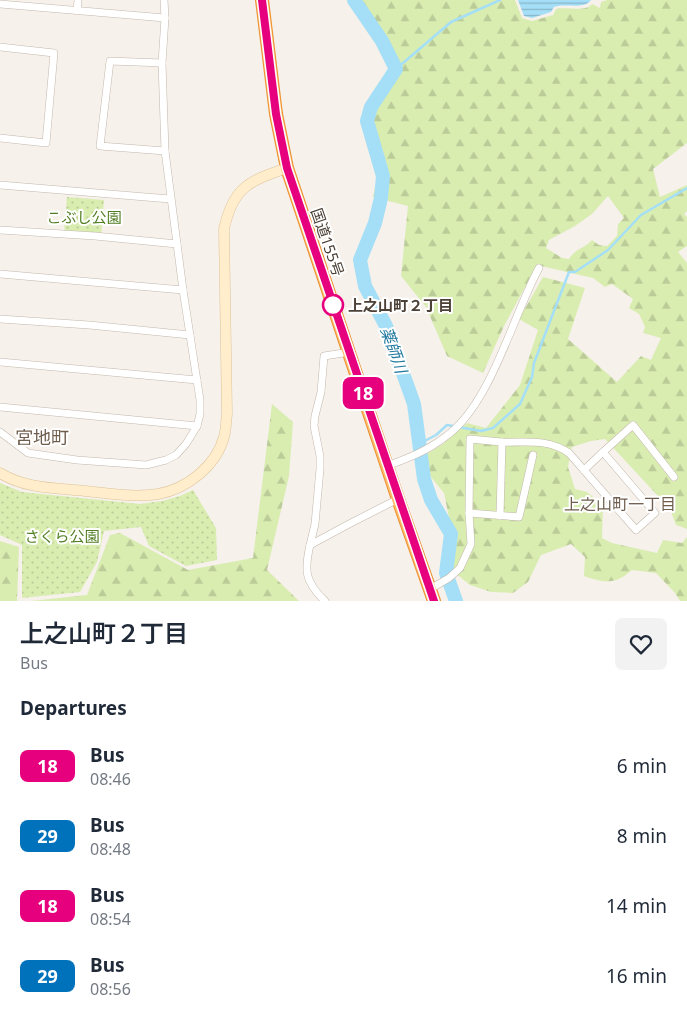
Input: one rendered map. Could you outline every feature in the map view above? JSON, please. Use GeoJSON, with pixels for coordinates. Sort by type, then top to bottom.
{"type":"FeatureCollection","features":[{"type":"Feature","properties":{"kind":"highway","name":"国道155号"},"geometry":{"type":"LineString","coordinates":[[262,0],[276,114],[287,168],[432,595]]}},
{"type":"Feature","properties":{"kind":"street"},"geometry":{"type":"LineString","coordinates":[[77,11],[78,0]]}},
{"type":"Feature","properties":{"kind":"street"},"geometry":{"type":"LineString","coordinates":[[0,432],[28,453],[76,460],[146,465],[166,460],[176,455],[191,438],[197,426],[200,400],[170,200],[165,152],[162,63],[165,18],[164,0]]}},
{"type":"Feature","properties":{"kind":"street"},"geometry":{"type":"LineString","coordinates":[[0,4],[165,18]]}},
{"type":"Feature","properties":{"kind":"street"},"geometry":{"type":"LineString","coordinates":[[0,47],[54,53],[46,142],[0,138]]}},
{"type":"Feature","properties":{"kind":"street"},"geometry":{"type":"LineString","coordinates":[[162,63],[110,61],[100,146],[165,152]]}},
{"type":"Feature","properties":{"kind":"street"},"geometry":{"type":"LineString","coordinates":[[0,473],[34,486],[129,494],[158,494],[176,489],[194,479],[218,452],[224,436],[227,414],[224,228],[227,215],[234,199],[246,186],[262,177],[287,168]]}},
{"type":"Feature","properties":{"kind":"street"},"geometry":{"type":"LineString","coordinates":[[0,186],[170,200]]}},
{"type":"Feature","properties":{"kind":"street"},"geometry":{"type":"LineString","coordinates":[[0,230],[95,236],[177,244]]}},
{"type":"Feature","properties":{"kind":"street"},"geometry":{"type":"LineString","coordinates":[[387,466],[424,451],[447,436],[465,418],[488,381],[539,268]]}},
{"type":"Feature","properties":{"kind":"street"},"geometry":{"type":"LineString","coordinates":[[0,274],[183,290]]}},
{"type":"Feature","properties":{"kind":"street"},"geometry":{"type":"LineString","coordinates":[[0,319],[190,335]]}},
{"type":"Feature","properties":{"kind":"street"},"geometry":{"type":"LineString","coordinates":[[325,601],[314,591],[307,579],[320,469],[320,456],[314,426],[315,416],[321,392],[324,356],[350,352]]}},
{"type":"Feature","properties":{"kind":"street"},"geometry":{"type":"LineString","coordinates":[[0,362],[197,380]]}},
{"type":"Feature","properties":{"kind":"street"},"geometry":{"type":"LineString","coordinates":[[0,407],[197,426]]}},
{"type":"Feature","properties":{"kind":"street"},"geometry":{"type":"LineString","coordinates":[[584,470],[633,425],[674,477]]}},
{"type":"Feature","properties":{"kind":"street"},"geometry":{"type":"LineString","coordinates":[[432,595],[460,568],[471,544],[469,513],[470,438],[502,442],[530,441],[559,446],[569,453],[636,530],[655,513],[603,452]]}},
{"type":"Feature","properties":{"kind":"street"},"geometry":{"type":"LineString","coordinates":[[500,516],[502,442]]}},
{"type":"Feature","properties":{"kind":"street"},"geometry":{"type":"LineString","coordinates":[[469,513],[519,517],[533,455]]}},
{"type":"Feature","properties":{"kind":"street"},"geometry":{"type":"LineString","coordinates":[[310,545],[398,499]]}},
{"type":"Feature","properties":{"kind":"green space"},"geometry":{"type":"Polygon","coordinates":[[[358,0],[515,0],[522,18],[532,21],[553,15],[556,9],[561,8],[581,9],[592,4],[600,8],[601,2],[607,0],[687,0],[687,143],[653,169],[660,197],[687,185],[687,211],[684,214],[687,217],[687,246],[678,252],[687,263],[687,529],[676,525],[670,509],[605,439],[572,447],[568,467],[575,489],[587,492],[603,505],[602,538],[612,543],[657,553],[663,540],[682,543],[687,537],[687,601],[680,601],[656,573],[632,570],[620,578],[609,581],[584,576],[585,557],[571,544],[541,555],[528,582],[513,593],[491,592],[470,585],[449,568],[453,537],[444,493],[417,460],[443,444],[467,423],[486,428],[520,385],[538,330],[519,319],[543,277],[585,288],[568,339],[617,382],[641,356],[651,360],[661,338],[643,333],[645,327],[639,314],[629,308],[633,299],[612,284],[605,287],[593,278],[537,265],[504,326],[483,373],[447,356],[426,307],[401,276],[408,206],[373,197],[377,179],[363,130],[376,105],[399,70],[388,41],[358,0]],[[608,196],[592,214],[549,240],[546,248],[562,258],[569,259],[592,240],[599,245],[607,246],[617,236],[618,224],[624,218],[608,196]]]}},
{"type":"Feature","properties":{"kind":"green space","name":"こぶし公園"},"geometry":{"type":"Polygon","coordinates":[[[67,197],[104,200],[101,237],[64,233],[67,197]]]}},
{"type":"Feature","properties":{"kind":"green space"},"geometry":{"type":"Polygon","coordinates":[[[272,404],[293,422],[289,476],[267,570],[299,601],[31,601],[87,595],[110,535],[120,533],[188,570],[253,558],[272,404]]]}},
{"type":"Feature","properties":{"kind":"green space","name":"さくら公園"},"geometry":{"type":"Polygon","coordinates":[[[0,483],[22,492],[140,504],[162,501],[193,490],[216,528],[217,560],[186,566],[149,546],[141,527],[104,531],[97,562],[80,592],[22,598],[22,545],[0,535],[0,483]]]}},
{"type":"Feature","properties":{"kind":"green space"},"geometry":{"type":"Polygon","coordinates":[[[0,541],[19,547],[17,601],[0,601],[0,541]]]}},
{"type":"Feature","properties":{"kind":"water"},"geometry":{"type":"Polygon","coordinates":[[[518,0],[591,0],[579,6],[554,7],[551,12],[532,18],[524,16],[518,0]]]}},
{"type":"Feature","properties":{"kind":"waterway","name":"薬師川"},"geometry":{"type":"LineString","coordinates":[[354,0],[382,41],[396,69],[371,107],[367,121],[383,176],[381,198],[375,223],[360,260],[365,286],[386,326],[414,404],[424,479],[431,500],[451,534],[446,573],[456,601]]}},
{"type":"Feature","properties":{"kind":"waterway"},"geometry":{"type":"LineString","coordinates":[[396,69],[451,22],[500,0]]}},
{"type":"Feature","properties":{"kind":"waterway"},"geometry":{"type":"LineString","coordinates":[[419,444],[436,435],[447,425],[481,431],[493,428],[520,404],[532,377],[534,363],[569,272],[575,272],[608,250],[641,215],[687,188]]}},
{"type":"Feature","properties":{"kind":"bus line","name":"18"},"geometry":{"type":"LineString","coordinates":[[262,0],[276,114],[287,168],[434,601]]}},
{"type":"Feature","properties":{"kind":"place","name":"上之山町２丁目"},"geometry":{"type":"Point","coordinates":[333,305]}},
{"type":"Feature","properties":{"kind":"district","name":"宮地町"},"geometry":{"type":"Point","coordinates":[42,437]}},
{"type":"Feature","properties":{"kind":"district","name":"上之山町一丁目"},"geometry":{"type":"Point","coordinates":[620,504]}}]}
